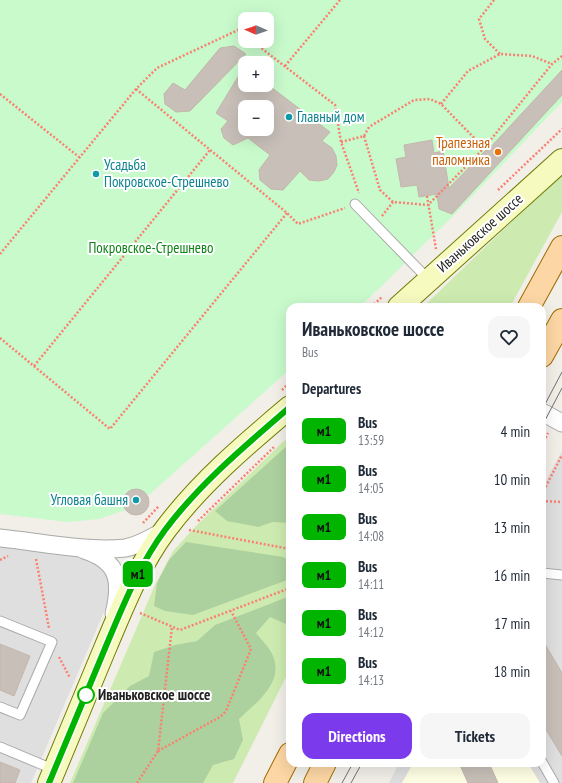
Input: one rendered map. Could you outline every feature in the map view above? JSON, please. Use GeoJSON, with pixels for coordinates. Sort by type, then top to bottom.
{"type":"FeatureCollection","features":[{"type":"Feature","properties":{"kind":"main road"},"geometry":{"type":"LineString","coordinates":[[531,303],[562,247]]}},
{"type":"Feature","properties":{"kind":"main road"},"geometry":{"type":"LineString","coordinates":[[546,349],[562,320]]}},
{"type":"Feature","properties":{"kind":"main road"},"geometry":{"type":"LineString","coordinates":[[275,783],[286,762]]}},
{"type":"Feature","properties":{"kind":"main road"},"geometry":{"type":"LineString","coordinates":[[315,783],[323,767]]}},
{"type":"Feature","properties":{"kind":"street","name":"Иваньковское шоссе"},"geometry":{"type":"LineString","coordinates":[[403,303],[428,279],[562,160]]}},
{"type":"Feature","properties":{"kind":"street"},"geometry":{"type":"LineString","coordinates":[[52,776],[137,576],[164,530],[191,498],[220,468],[286,410]]}},
{"type":"Feature","properties":{"kind":"street"},"geometry":{"type":"LineString","coordinates":[[546,414],[562,423]]}},
{"type":"Feature","properties":{"kind":"street"},"geometry":{"type":"LineString","coordinates":[[0,538],[73,546],[126,548],[142,542],[164,530]]}},
{"type":"Feature","properties":{"kind":"street"},"geometry":{"type":"LineString","coordinates":[[73,546],[94,553],[104,559],[114,569],[117,576],[117,601],[106,647]]}},
{"type":"Feature","properties":{"kind":"lane"},"geometry":{"type":"LineString","coordinates":[[355,204],[428,279]]}},
{"type":"Feature","properties":{"kind":"lane"},"geometry":{"type":"LineString","coordinates":[[546,573],[562,575]]}},
{"type":"Feature","properties":{"kind":"lane"},"geometry":{"type":"LineString","coordinates":[[0,621],[52,642],[20,715],[0,707]]}},
{"type":"Feature","properties":{"kind":"lane"},"geometry":{"type":"LineString","coordinates":[[0,747],[52,776]]}},
{"type":"Feature","properties":{"kind":"lane"},"geometry":{"type":"LineString","coordinates":[[545,767],[554,783]]}},
{"type":"Feature","properties":{"kind":"path"},"geometry":{"type":"LineString","coordinates":[[285,66],[340,0]]}},
{"type":"Feature","properties":{"kind":"path"},"geometry":{"type":"LineString","coordinates":[[494,0],[479,19],[485,39],[500,54]]}},
{"type":"Feature","properties":{"kind":"path"},"geometry":{"type":"LineString","coordinates":[[0,254],[136,88],[157,68],[238,30]]}},
{"type":"Feature","properties":{"kind":"path"},"geometry":{"type":"LineString","coordinates":[[136,88],[287,213],[298,224],[355,204],[359,192],[341,142],[335,105],[261,48]]}},
{"type":"Feature","properties":{"kind":"path"},"geometry":{"type":"LineString","coordinates":[[441,104],[468,71],[500,54],[532,56],[552,64]]}},
{"type":"Feature","properties":{"kind":"path"},"geometry":{"type":"LineString","coordinates":[[428,205],[484,148],[552,64],[562,56]]}},
{"type":"Feature","properties":{"kind":"path"},"geometry":{"type":"LineString","coordinates":[[0,94],[79,157]]}},
{"type":"Feature","properties":{"kind":"path"},"geometry":{"type":"LineString","coordinates":[[428,205],[393,202],[380,190],[364,136],[369,127],[414,100],[430,99],[441,104],[484,148]]}},
{"type":"Feature","properties":{"kind":"path"},"geometry":{"type":"LineString","coordinates":[[341,142],[364,136]]}},
{"type":"Feature","properties":{"kind":"path"},"geometry":{"type":"LineString","coordinates":[[34,366],[210,150]]}},
{"type":"Feature","properties":{"kind":"path"},"geometry":{"type":"LineString","coordinates":[[427,196],[436,249]]}},
{"type":"Feature","properties":{"kind":"path"},"geometry":{"type":"LineString","coordinates":[[0,338],[110,429],[287,213]]}},
{"type":"Feature","properties":{"kind":"path"},"geometry":{"type":"LineString","coordinates":[[546,438],[548,434]]}},
{"type":"Feature","properties":{"kind":"path"},"geometry":{"type":"LineString","coordinates":[[279,443],[189,530],[286,548]]}},
{"type":"Feature","properties":{"kind":"path"},"geometry":{"type":"LineString","coordinates":[[546,487],[561,460],[562,455]]}},
{"type":"Feature","properties":{"kind":"path"},"geometry":{"type":"LineString","coordinates":[[546,501],[562,502]]}},
{"type":"Feature","properties":{"kind":"path"},"geometry":{"type":"LineString","coordinates":[[0,560],[8,556]]}},
{"type":"Feature","properties":{"kind":"path"},"geometry":{"type":"LineString","coordinates":[[36,559],[52,642],[70,678]]}},
{"type":"Feature","properties":{"kind":"path"},"geometry":{"type":"LineString","coordinates":[[137,783],[158,751],[172,627],[180,630],[286,589]]}},
{"type":"Feature","properties":{"kind":"path"},"geometry":{"type":"LineString","coordinates":[[158,751],[220,717],[226,711],[251,649],[231,610]]}},
{"type":"Feature","properties":{"kind":"shaded area"},"geometry":{"type":"Polygon","coordinates":[[[562,451],[562,783],[389,783],[397,767],[546,767],[546,481],[562,451]]]}},
{"type":"Feature","properties":{"kind":"shaded area"},"geometry":{"type":"Polygon","coordinates":[[[0,545],[81,557],[95,563],[106,572],[112,593],[31,783],[0,783],[0,545]]]}},
{"type":"Feature","properties":{"kind":"shaded area"},"geometry":{"type":"Polygon","coordinates":[[[411,767],[530,767],[540,783],[402,783],[411,767]]]}},
{"type":"Feature","properties":{"kind":"green space","name":"Покровское-Стрешнево"},"geometry":{"type":"Polygon","coordinates":[[[0,0],[562,0],[562,102],[454,215],[364,303],[286,303],[286,373],[149,495],[137,490],[127,492],[123,499],[123,504],[126,510],[99,519],[68,522],[0,514],[0,0]]]}},
{"type":"Feature","properties":{"kind":"green space"},"geometry":{"type":"Polygon","coordinates":[[[562,173],[562,212],[512,303],[427,303],[562,173]]]}},
{"type":"Feature","properties":{"kind":"green space"},"geometry":{"type":"Polygon","coordinates":[[[286,439],[286,677],[233,783],[70,783],[155,585],[173,551],[197,525],[286,439]]]}},
{"type":"Feature","properties":{"kind":"green space"},"geometry":{"type":"Polygon","coordinates":[[[286,447],[286,523],[273,522],[258,527],[227,521],[215,511],[286,447]]]}},
{"type":"Feature","properties":{"kind":"green space"},"geometry":{"type":"Polygon","coordinates":[[[186,542],[283,557],[286,559],[286,580],[193,615],[165,611],[154,606],[157,583],[169,560],[186,542]]]}},
{"type":"Feature","properties":{"kind":"green space"},"geometry":{"type":"Polygon","coordinates":[[[286,598],[286,624],[270,617],[256,633],[270,650],[275,661],[275,671],[273,680],[262,697],[239,719],[243,740],[234,759],[213,765],[203,783],[73,783],[103,713],[130,686],[149,676],[154,652],[175,645],[197,641],[215,625],[286,598]]]}},
{"type":"Feature","properties":{"kind":"building"},"geometry":{"type":"Polygon","coordinates":[[[234,46],[246,54],[244,56],[238,56],[238,62],[190,111],[176,112],[165,104],[164,94],[173,83],[185,90],[220,48],[234,46]]]}},
{"type":"Feature","properties":{"kind":"building"},"geometry":{"type":"Polygon","coordinates":[[[562,70],[562,95],[452,214],[439,209],[437,194],[419,197],[417,185],[401,187],[396,159],[406,157],[404,145],[432,140],[434,153],[443,151],[449,188],[486,150],[487,151],[562,70]]]}},
{"type":"Feature","properties":{"kind":"building","name":"Главный дом"},"geometry":{"type":"Polygon","coordinates":[[[238,77],[238,92],[274,92],[274,89],[330,132],[322,141],[332,148],[336,156],[337,165],[334,172],[328,179],[319,181],[309,180],[300,171],[283,190],[271,189],[260,180],[259,170],[270,155],[248,138],[233,145],[224,138],[221,129],[228,121],[216,113],[238,77]]]}},
{"type":"Feature","properties":{"kind":"building","name":"Угловая башня"},"geometry":{"type":"Polygon","coordinates":[[[136,489],[145,493],[149,502],[145,511],[136,515],[127,511],[123,502],[127,493],[136,489]]]}},
{"type":"Feature","properties":{"kind":"building"},"geometry":{"type":"Polygon","coordinates":[[[0,644],[30,656],[14,696],[0,690],[0,644]]]}},
{"type":"Feature","properties":{"kind":"building"},"geometry":{"type":"Polygon","coordinates":[[[546,646],[562,673],[562,756],[546,730],[546,646]]]}},
{"type":"Feature","properties":{"kind":"building"},"geometry":{"type":"Polygon","coordinates":[[[0,762],[20,770],[15,783],[0,783],[0,762]]]}},
{"type":"Feature","properties":{"kind":"building"},"geometry":{"type":"Polygon","coordinates":[[[461,767],[491,767],[498,783],[468,783],[461,767]]]}},
{"type":"Feature","properties":{"kind":"tram line"},"geometry":{"type":"LineString","coordinates":[[546,402],[562,372]]}},
{"type":"Feature","properties":{"kind":"tram line"},"geometry":{"type":"LineString","coordinates":[[546,418],[562,388]]}},
{"type":"Feature","properties":{"kind":"tram line"},"geometry":{"type":"LineString","coordinates":[[342,783],[351,767]]}},
{"type":"Feature","properties":{"kind":"tram line"},"geometry":{"type":"LineString","coordinates":[[351,783],[360,767]]}},
{"type":"Feature","properties":{"kind":"bus line","name":"м1"},"geometry":{"type":"LineString","coordinates":[[49,783],[124,604],[137,576],[164,530],[191,498],[220,468],[286,410]]}},
{"type":"Feature","properties":{"kind":"place","name":"Главный дом"},"geometry":{"type":"Point","coordinates":[289,117]}},
{"type":"Feature","properties":{"kind":"place","name":"Трапезная паломника"},"geometry":{"type":"Point","coordinates":[498,152]}},
{"type":"Feature","properties":{"kind":"place","name":"Усадьба Покровское-Стрешнево"},"geometry":{"type":"Point","coordinates":[96,174]}},
{"type":"Feature","properties":{"kind":"place","name":"Угловая башня"},"geometry":{"type":"Point","coordinates":[136,500]}},
{"type":"Feature","properties":{"kind":"place","name":"Иваньковское шоссе"},"geometry":{"type":"Point","coordinates":[86,695]}}]}
